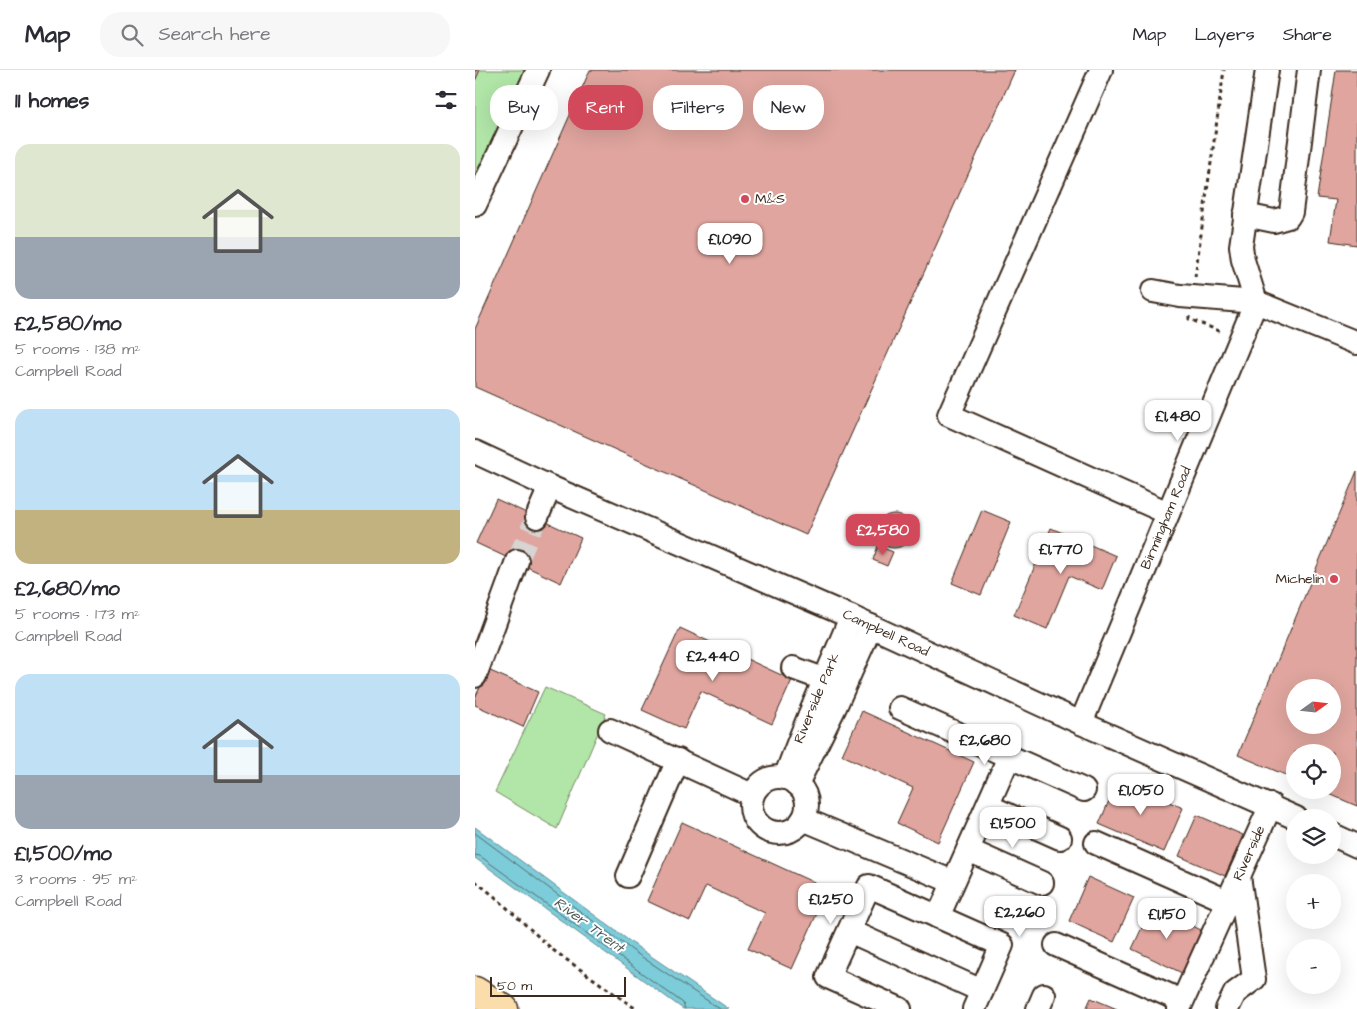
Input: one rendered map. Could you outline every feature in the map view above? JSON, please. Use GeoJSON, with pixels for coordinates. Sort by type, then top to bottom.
{"type":"FeatureCollection","features":[{"type":"Feature","properties":{"kind":"highway"},"geometry":{"type":"LineString","coordinates":[[475,991],[504,1009]]}},
{"type":"Feature","properties":{"kind":"highway"},"geometry":{"type":"LineString","coordinates":[[475,998],[490,1009]]}},
{"type":"Feature","properties":{"kind":"street"},"geometry":{"type":"LineString","coordinates":[[475,205],[538,70]]}},
{"type":"Feature","properties":{"kind":"street"},"geometry":{"type":"LineString","coordinates":[[1101,70],[949,415],[1168,513]]}},
{"type":"Feature","properties":{"kind":"street"},"geometry":{"type":"LineString","coordinates":[[1256,302],[1243,260],[1241,246],[1267,70]]}},
{"type":"Feature","properties":{"kind":"street"},"geometry":{"type":"LineString","coordinates":[[1245,215],[1274,221],[1288,217],[1291,212],[1309,70]]}},
{"type":"Feature","properties":{"kind":"street"},"geometry":{"type":"LineString","coordinates":[[1153,291],[1192,297],[1256,302],[1357,343]]}},
{"type":"Feature","properties":{"kind":"street","name":"Birmingham Road"},"geometry":{"type":"LineString","coordinates":[[1081,723],[1256,302]]}},
{"type":"Feature","properties":{"kind":"street","name":"Campbell Road"},"geometry":{"type":"LineString","coordinates":[[475,452],[550,487],[851,617],[1081,723],[1286,813]]}},
{"type":"Feature","properties":{"kind":"street"},"geometry":{"type":"LineString","coordinates":[[537,517],[550,487]]}},
{"type":"Feature","properties":{"kind":"street"},"geometry":{"type":"LineString","coordinates":[[475,676],[517,561]]}},
{"type":"Feature","properties":{"kind":"street","name":"Riverside Park"},"geometry":{"type":"LineString","coordinates":[[791,781],[796,746],[826,680],[851,617]]}},
{"type":"Feature","properties":{"kind":"street","name":"Riverside Park"},"geometry":{"type":"LineString","coordinates":[[791,781],[835,707],[871,626]]}},
{"type":"Feature","properties":{"kind":"street"},"geometry":{"type":"LineString","coordinates":[[793,668],[826,680]]}},
{"type":"Feature","properties":{"kind":"street"},"geometry":{"type":"LineString","coordinates":[[900,708],[1084,790]]}},
{"type":"Feature","properties":{"kind":"street"},"geometry":{"type":"LineString","coordinates":[[609,730],[752,795]]}},
{"type":"Feature","properties":{"kind":"street"},"geometry":{"type":"LineString","coordinates":[[938,917],[1009,757]]}},
{"type":"Feature","properties":{"kind":"street"},"geometry":{"type":"LineString","coordinates":[[628,876],[678,760]]}},
{"type":"Feature","properties":{"kind":"street"},"geometry":{"type":"LineString","coordinates":[[771,778],[791,781],[803,792],[807,801],[803,819],[790,831],[781,833],[763,829],[752,814],[752,795],[763,782],[771,778]]}},
{"type":"Feature","properties":{"kind":"street","name":"Riverside"},"geometry":{"type":"LineString","coordinates":[[1180,1005],[1271,805]]}},
{"type":"Feature","properties":{"kind":"street"},"geometry":{"type":"LineString","coordinates":[[988,806],[1060,838]]}},
{"type":"Feature","properties":{"kind":"street"},"geometry":{"type":"LineString","coordinates":[[803,819],[953,882]]}},
{"type":"Feature","properties":{"kind":"street"},"geometry":{"type":"LineString","coordinates":[[1341,839],[1357,846]]}},
{"type":"Feature","properties":{"kind":"street"},"geometry":{"type":"LineString","coordinates":[[1096,843],[1227,902]]}},
{"type":"Feature","properties":{"kind":"street"},"geometry":{"type":"LineString","coordinates":[[968,850],[1042,883]]}},
{"type":"Feature","properties":{"kind":"street"},"geometry":{"type":"LineString","coordinates":[[1227,1009],[1235,993],[1254,979],[1239,876]]}},
{"type":"Feature","properties":{"kind":"street"},"geometry":{"type":"LineString","coordinates":[[849,931],[978,1000],[1002,945],[869,886],[828,977],[900,1009]]}},
{"type":"Feature","properties":{"kind":"street"},"geometry":{"type":"LineString","coordinates":[[1055,945],[1180,1005]]}},
{"type":"Feature","properties":{"kind":"path"},"geometry":{"type":"LineString","coordinates":[[1225,70],[1189,319],[1240,340]]}},
{"type":"Feature","properties":{"kind":"path"},"geometry":{"type":"LineString","coordinates":[[475,882],[494,896],[553,950],[636,1009]]}},
{"type":"Feature","properties":{"kind":"green space"},"geometry":{"type":"Polygon","coordinates":[[[475,70],[527,70],[520,85],[490,85],[490,130],[498,130],[475,176],[475,70]]]}},
{"type":"Feature","properties":{"kind":"green space"},"geometry":{"type":"Polygon","coordinates":[[[545,687],[606,714],[557,829],[495,792],[545,687]]]}},
{"type":"Feature","properties":{"kind":"water","name":"River Trent"},"geometry":{"type":"Polygon","coordinates":[[[475,827],[639,948],[729,1009],[683,1009],[475,858],[475,827]]]}},
{"type":"Feature","properties":{"kind":"building"},"geometry":{"type":"Polygon","coordinates":[[[475,70],[480,70],[475,81],[475,70]]]}},
{"type":"Feature","properties":{"kind":"building","name":"M&S"},"geometry":{"type":"Polygon","coordinates":[[[590,70],[1015,70],[806,535],[475,387],[475,329],[568,120],[568,130],[643,130],[643,85],[583,85],[590,70]]]}},
{"type":"Feature","properties":{"kind":"building"},"geometry":{"type":"Polygon","coordinates":[[[1336,70],[1357,70],[1357,245],[1330,241],[1336,200],[1317,198],[1336,70]]]}},
{"type":"Feature","properties":{"kind":"building","name":"Michelin"},"geometry":{"type":"Polygon","coordinates":[[[1357,471],[1357,806],[1341,799],[1341,744],[1286,744],[1286,775],[1238,755],[1357,471]]]}},
{"type":"Feature","properties":{"kind":"building"},"geometry":{"type":"Polygon","coordinates":[[[496,499],[581,538],[561,583],[476,543],[496,499]]]}},
{"type":"Feature","properties":{"kind":"building"},"geometry":{"type":"Polygon","coordinates":[[[982,510],[1011,522],[981,595],[952,583],[982,510]]]}},
{"type":"Feature","properties":{"kind":"building"},"geometry":{"type":"Polygon","coordinates":[[[894,514],[901,515],[906,519],[910,524],[910,538],[906,543],[901,547],[894,548],[887,547],[882,543],[878,538],[877,531],[878,524],[882,519],[887,515],[894,514]]]}},
{"type":"Feature","properties":{"kind":"building"},"geometry":{"type":"Polygon","coordinates":[[[1051,528],[1116,556],[1102,590],[1069,576],[1047,629],[1014,615],[1051,528]]]}},
{"type":"Feature","properties":{"kind":"building"},"geometry":{"type":"Polygon","coordinates":[[[878,546],[893,552],[887,566],[873,560],[878,546]]]}},
{"type":"Feature","properties":{"kind":"building"},"geometry":{"type":"Polygon","coordinates":[[[680,628],[792,680],[772,724],[701,691],[684,729],[642,710],[680,628]]]}},
{"type":"Feature","properties":{"kind":"building"},"geometry":{"type":"Polygon","coordinates":[[[488,670],[538,692],[523,727],[475,705],[475,698],[488,670]]]}},
{"type":"Feature","properties":{"kind":"building"},"geometry":{"type":"Polygon","coordinates":[[[862,711],[974,762],[938,842],[897,823],[913,788],[842,755],[862,711]]]}},
{"type":"Feature","properties":{"kind":"building"},"geometry":{"type":"Polygon","coordinates":[[[1118,780],[1183,808],[1164,852],[1099,824],[1118,780]]]}},
{"type":"Feature","properties":{"kind":"building"},"geometry":{"type":"Polygon","coordinates":[[[1197,815],[1243,835],[1225,876],[1179,856],[1197,815]]]}},
{"type":"Feature","properties":{"kind":"building"},"geometry":{"type":"Polygon","coordinates":[[[682,822],[828,889],[792,969],[748,949],[765,913],[706,886],[690,921],[647,901],[682,822]]]}},
{"type":"Feature","properties":{"kind":"building"},"geometry":{"type":"Polygon","coordinates":[[[1088,877],[1134,898],[1114,942],[1069,921],[1088,877]]]}},
{"type":"Feature","properties":{"kind":"building"},"geometry":{"type":"Polygon","coordinates":[[[1152,906],[1203,931],[1182,973],[1132,949],[1152,906]]]}},
{"type":"Feature","properties":{"kind":"building"},"geometry":{"type":"Polygon","coordinates":[[[1091,998],[1117,1009],[1086,1009],[1091,998]]]}},
{"type":"Feature","properties":{"kind":"tunnel"},"geometry":{"type":"LineString","coordinates":[[517,561],[537,517]]}},
{"type":"Feature","properties":{"kind":"place","name":"M&S"},"geometry":{"type":"Point","coordinates":[745,199]}},
{"type":"Feature","properties":{"kind":"place","name":"Michelin"},"geometry":{"type":"Point","coordinates":[1334,579]}}]}
